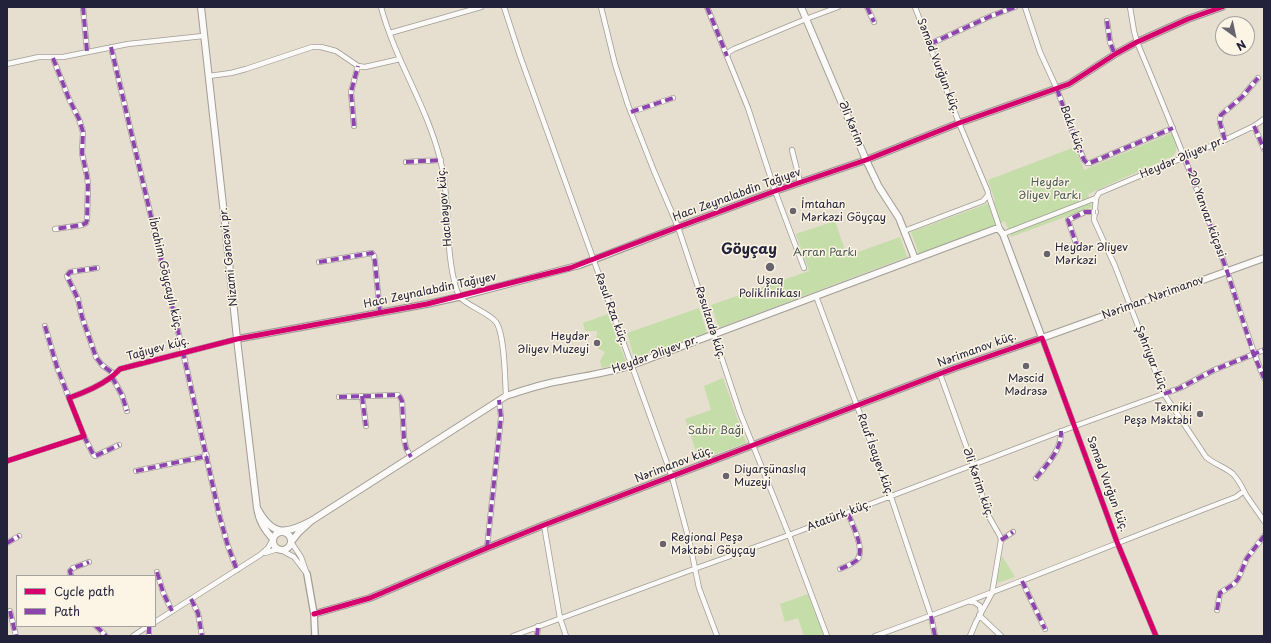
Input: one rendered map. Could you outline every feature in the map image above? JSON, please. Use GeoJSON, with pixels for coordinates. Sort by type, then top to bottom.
{"type":"FeatureCollection","features":[{"type":"Feature","properties":{"kind":"main road","name":"Nizami Gəncəvi pr."},"geometry":{"type":"LineString","coordinates":[[201,7],[257,508],[262,526],[273,539]]}},
{"type":"Feature","properties":{"kind":"main road","name":"Əli Kərim"},"geometry":{"type":"LineString","coordinates":[[801,7],[866,160],[879,187],[899,218],[915,259]]}},
{"type":"Feature","properties":{"kind":"main road","name":"Heydər Əliyev pr."},"geometry":{"type":"LineString","coordinates":[[311,521],[506,396],[550,383],[610,372],[632,365],[915,259],[1000,232]]}},
{"type":"Feature","properties":{"kind":"main road"},"geometry":{"type":"LineString","coordinates":[[1000,232],[1042,338]]}},
{"type":"Feature","properties":{"kind":"main road","name":"Nəriman Nərimanov"},"geometry":{"type":"LineString","coordinates":[[1042,338],[1264,258]]}},
{"type":"Feature","properties":{"kind":"main road"},"geometry":{"type":"LineString","coordinates":[[257,508],[268,523],[277,530],[290,536],[291,542]]}},
{"type":"Feature","properties":{"kind":"main road"},"geometry":{"type":"LineString","coordinates":[[311,521],[299,532],[286,549],[279,549],[274,544],[274,536],[278,533],[300,527],[311,521]]}},
{"type":"Feature","properties":{"kind":"street"},"geometry":{"type":"LineString","coordinates":[[83,7],[87,51]]}},
{"type":"Feature","properties":{"kind":"street","name":"Hacıbəyov küç."},"geometry":{"type":"LineString","coordinates":[[381,7],[400,59],[434,135],[441,160],[445,187],[450,261],[459,296]]}},
{"type":"Feature","properties":{"kind":"street"},"geometry":{"type":"LineString","coordinates":[[390,33],[481,7]]}},
{"type":"Feature","properties":{"kind":"street","name":"Rəsul Rza küç."},"geometry":{"type":"LineString","coordinates":[[504,7],[520,56],[672,477],[690,544],[699,588],[717,636]]}},
{"type":"Feature","properties":{"kind":"street","name":"Rəsulzadə küç."},"geometry":{"type":"LineString","coordinates":[[601,7],[615,64],[631,112],[678,227],[740,412],[827,636]]}},
{"type":"Feature","properties":{"kind":"street"},"geometry":{"type":"LineString","coordinates":[[707,7],[748,108],[775,191],[804,268]]}},
{"type":"Feature","properties":{"kind":"street"},"geometry":{"type":"LineString","coordinates":[[727,56],[729,52],[734,49],[838,7]]}},
{"type":"Feature","properties":{"kind":"street"},"geometry":{"type":"LineString","coordinates":[[867,7],[874,22]]}},
{"type":"Feature","properties":{"kind":"street","name":"Səməd Vurğun küç."},"geometry":{"type":"LineString","coordinates":[[915,7],[959,123],[988,192],[1000,232]]}},
{"type":"Feature","properties":{"kind":"street"},"geometry":{"type":"LineString","coordinates":[[930,44],[991,16],[1015,7]]}},
{"type":"Feature","properties":{"kind":"street","name":"Bakı küç."},"geometry":{"type":"LineString","coordinates":[[1025,7],[1040,52],[1057,89],[1084,160],[1087,163],[1173,128]]}},
{"type":"Feature","properties":{"kind":"street","name":"20 Yanvar küçəsi"},"geometry":{"type":"LineString","coordinates":[[1130,7],[1137,42],[1185,157],[1227,271],[1254,355],[1264,378]]}},
{"type":"Feature","properties":{"kind":"street","name":"Hacı Zeynalabdin Tağıyev"},"geometry":{"type":"LineString","coordinates":[[237,339],[380,313],[459,296],[570,268],[594,260],[775,191],[866,160],[959,123],[1057,89],[1079,79],[1137,42],[1188,19],[1222,7]]}},
{"type":"Feature","properties":{"kind":"street"},"geometry":{"type":"LineString","coordinates":[[1107,21],[1110,42],[1115,55]]}},
{"type":"Feature","properties":{"kind":"street"},"geometry":{"type":"LineString","coordinates":[[7,64],[39,57],[63,57],[128,44],[204,36]]}},
{"type":"Feature","properties":{"kind":"street","name":"İbrahim Göyçaylı küç."},"geometry":{"type":"LineString","coordinates":[[111,47],[183,352],[220,518],[237,570]]}},
{"type":"Feature","properties":{"kind":"street"},"geometry":{"type":"LineString","coordinates":[[209,76],[246,69],[312,47],[321,47],[336,51],[358,66],[400,59]]}},
{"type":"Feature","properties":{"kind":"street"},"geometry":{"type":"LineString","coordinates":[[53,58],[68,99],[79,119],[83,132],[82,154],[88,186],[86,223],[82,225],[55,229]]}},
{"type":"Feature","properties":{"kind":"street"},"geometry":{"type":"LineString","coordinates":[[354,126],[351,92],[358,66]]}},
{"type":"Feature","properties":{"kind":"street"},"geometry":{"type":"LineString","coordinates":[[1225,140],[1220,124],[1222,115],[1242,97],[1258,78]]}},
{"type":"Feature","properties":{"kind":"street"},"geometry":{"type":"LineString","coordinates":[[631,112],[673,98]]}},
{"type":"Feature","properties":{"kind":"street","name":"Heydər Əliyev pr."},"geometry":{"type":"LineString","coordinates":[[1000,232],[1098,196],[1225,140],[1254,126],[1264,119]]}},
{"type":"Feature","properties":{"kind":"street"},"geometry":{"type":"LineString","coordinates":[[1254,126],[1264,149]]}},
{"type":"Feature","properties":{"kind":"street"},"geometry":{"type":"LineString","coordinates":[[792,150],[800,182]]}},
{"type":"Feature","properties":{"kind":"street"},"geometry":{"type":"LineString","coordinates":[[406,162],[441,160]]}},
{"type":"Feature","properties":{"kind":"street"},"geometry":{"type":"LineString","coordinates":[[904,231],[983,201],[988,195],[988,192]]}},
{"type":"Feature","properties":{"kind":"street","name":"Şəhriyar küç."},"geometry":{"type":"LineString","coordinates":[[1098,196],[1094,220],[1115,266],[1164,394],[1206,457],[1229,470],[1235,476],[1264,521]]}},
{"type":"Feature","properties":{"kind":"street"},"geometry":{"type":"LineString","coordinates":[[1078,249],[1068,220],[1085,212],[1096,212]]}},
{"type":"Feature","properties":{"kind":"street"},"geometry":{"type":"LineString","coordinates":[[319,262],[372,253],[375,262],[380,313]]}},
{"type":"Feature","properties":{"kind":"street"},"geometry":{"type":"LineString","coordinates":[[97,268],[70,272],[66,276],[78,299],[82,317],[96,356],[102,365],[113,375],[128,411]]}},
{"type":"Feature","properties":{"kind":"street"},"geometry":{"type":"LineString","coordinates":[[459,296],[490,317],[498,326],[504,356],[506,396]]}},
{"type":"Feature","properties":{"kind":"street","name":"Rauf İsayev küç."},"geometry":{"type":"LineString","coordinates":[[816,296],[890,497],[931,616],[935,636]]}},
{"type":"Feature","properties":{"kind":"street"},"geometry":{"type":"LineString","coordinates":[[45,326],[57,367],[84,436],[93,454],[96,456],[119,445]]}},
{"type":"Feature","properties":{"kind":"street","name":"Səməd Vurğun küç."},"geometry":{"type":"LineString","coordinates":[[1042,338],[1117,542],[1156,636]]}},
{"type":"Feature","properties":{"kind":"street","name":"Nərimanov küç."},"geometry":{"type":"LineString","coordinates":[[314,614],[370,598],[544,525],[753,446],[856,405],[1042,338]]}},
{"type":"Feature","properties":{"kind":"street","name":"Tağıyev küç."},"geometry":{"type":"LineString","coordinates":[[69,398],[94,388],[120,369],[237,339]]}},
{"type":"Feature","properties":{"kind":"street","name":"Atatürk küç."},"geometry":{"type":"LineString","coordinates":[[513,636],[789,535],[1075,426],[1180,388],[1214,370],[1264,350]]}},
{"type":"Feature","properties":{"kind":"street","name":"Əli Kərim küç."},"geometry":{"type":"LineString","coordinates":[[940,374],[973,465],[988,515],[1001,540]]}},
{"type":"Feature","properties":{"kind":"street"},"geometry":{"type":"LineString","coordinates":[[339,397],[398,395],[402,400],[406,448],[411,457]]}},
{"type":"Feature","properties":{"kind":"street"},"geometry":{"type":"LineString","coordinates":[[362,396],[366,426]]}},
{"type":"Feature","properties":{"kind":"street"},"geometry":{"type":"LineString","coordinates":[[487,548],[501,417],[500,400]]}},
{"type":"Feature","properties":{"kind":"street"},"geometry":{"type":"LineString","coordinates":[[1036,478],[1055,454],[1060,444],[1061,432]]}},
{"type":"Feature","properties":{"kind":"street"},"geometry":{"type":"LineString","coordinates":[[7,461],[84,436]]}},
{"type":"Feature","properties":{"kind":"street"},"geometry":{"type":"LineString","coordinates":[[136,471],[207,456]]}},
{"type":"Feature","properties":{"kind":"street"},"geometry":{"type":"LineString","coordinates":[[875,636],[992,593],[1117,542],[1236,497],[1244,491]]}},
{"type":"Feature","properties":{"kind":"street"},"geometry":{"type":"LineString","coordinates":[[840,569],[855,562],[859,558],[861,552],[860,545],[848,513]]}},
{"type":"Feature","properties":{"kind":"street"},"geometry":{"type":"LineString","coordinates":[[544,525],[560,618],[566,636]]}},
{"type":"Feature","properties":{"kind":"street"},"geometry":{"type":"LineString","coordinates":[[970,636],[992,593],[1001,540],[1013,532]]}},
{"type":"Feature","properties":{"kind":"street"},"geometry":{"type":"LineString","coordinates":[[7,543],[19,536]]}},
{"type":"Feature","properties":{"kind":"street"},"geometry":{"type":"LineString","coordinates":[[1217,610],[1220,593],[1234,584],[1238,579],[1246,558],[1264,536]]}},
{"type":"Feature","properties":{"kind":"street"},"geometry":{"type":"LineString","coordinates":[[260,555],[270,545],[273,539]]}},
{"type":"Feature","properties":{"kind":"street"},"geometry":{"type":"LineString","coordinates":[[291,542],[301,556],[307,574],[316,636]]}},
{"type":"Feature","properties":{"kind":"street"},"geometry":{"type":"LineString","coordinates":[[156,621],[260,555],[271,550],[279,549],[294,557],[307,574]]}},
{"type":"Feature","properties":{"kind":"street"},"geometry":{"type":"LineString","coordinates":[[72,575],[70,571],[73,568],[89,562]]}},
{"type":"Feature","properties":{"kind":"street"},"geometry":{"type":"LineString","coordinates":[[157,572],[163,592],[172,611]]}},
{"type":"Feature","properties":{"kind":"street"},"geometry":{"type":"LineString","coordinates":[[1022,581],[1045,629]]}},
{"type":"Feature","properties":{"kind":"street"},"geometry":{"type":"LineString","coordinates":[[191,599],[198,613],[202,636]]}},
{"type":"Feature","properties":{"kind":"street"},"geometry":{"type":"LineString","coordinates":[[969,602],[974,602],[980,606],[980,614],[1000,636]]}},
{"type":"Feature","properties":{"kind":"street"},"geometry":{"type":"LineString","coordinates":[[10,611],[16,636]]}},
{"type":"Feature","properties":{"kind":"street"},"geometry":{"type":"LineString","coordinates":[[537,636],[538,626]]}},
{"type":"Feature","properties":{"kind":"street"},"geometry":{"type":"LineString","coordinates":[[97,627],[106,636]]}},
{"type":"Feature","properties":{"kind":"street"},"geometry":{"type":"LineString","coordinates":[[133,636],[147,627]]}},
{"type":"Feature","properties":{"kind":"green space","name":"Heydər Əliyev Parkı"},"geometry":{"type":"Polygon","coordinates":[[[1172,133],[1177,148],[1173,156],[1088,194],[1092,207],[1011,237],[1005,221],[919,254],[911,232],[995,201],[988,180],[1075,147],[1084,170],[1172,133]]]}},
{"type":"Feature","properties":{"kind":"green space","name":"Arran Parkı"},"geometry":{"type":"Polygon","coordinates":[[[835,221],[847,256],[900,237],[907,257],[719,328],[711,305],[809,271],[796,234],[835,221]]]}},
{"type":"Feature","properties":{"kind":"green space"},"geometry":{"type":"Polygon","coordinates":[[[699,308],[707,333],[634,358],[627,333],[699,308]]]}},
{"type":"Feature","properties":{"kind":"green space"},"geometry":{"type":"Polygon","coordinates":[[[608,314],[626,362],[602,368],[600,361],[605,352],[597,348],[602,342],[596,339],[597,331],[585,331],[583,323],[608,314]]]}},
{"type":"Feature","properties":{"kind":"green space","name":"Sabir Bağı"},"geometry":{"type":"Polygon","coordinates":[[[723,378],[746,443],[699,460],[685,419],[711,410],[704,386],[723,378]]]}},
{"type":"Feature","properties":{"kind":"green space"},"geometry":{"type":"Polygon","coordinates":[[[1002,556],[1015,577],[997,583],[1002,556]]]}},
{"type":"Feature","properties":{"kind":"green space"},"geometry":{"type":"Polygon","coordinates":[[[808,594],[824,636],[804,636],[798,618],[785,622],[780,604],[808,594]]]}},
{"type":"Feature","properties":{"kind":"marked path"},"geometry":{"type":"LineString","coordinates":[[83,7],[87,51]]}},
{"type":"Feature","properties":{"kind":"marked path"},"geometry":{"type":"LineString","coordinates":[[707,7],[727,56]]}},
{"type":"Feature","properties":{"kind":"marked path"},"geometry":{"type":"LineString","coordinates":[[867,7],[874,22]]}},
{"type":"Feature","properties":{"kind":"marked path"},"geometry":{"type":"LineString","coordinates":[[930,44],[991,16],[1015,7]]}},
{"type":"Feature","properties":{"kind":"marked path"},"geometry":{"type":"LineString","coordinates":[[1107,21],[1110,42],[1115,55]]}},
{"type":"Feature","properties":{"kind":"marked path"},"geometry":{"type":"LineString","coordinates":[[111,47],[183,352],[220,518],[237,570]]}},
{"type":"Feature","properties":{"kind":"marked path"},"geometry":{"type":"LineString","coordinates":[[53,58],[83,132],[82,153],[88,185],[86,223],[82,225],[55,229]]}},
{"type":"Feature","properties":{"kind":"marked path"},"geometry":{"type":"LineString","coordinates":[[354,126],[351,92],[358,66]]}},
{"type":"Feature","properties":{"kind":"marked path"},"geometry":{"type":"LineString","coordinates":[[1225,140],[1220,123],[1221,115],[1242,97],[1258,78]]}},
{"type":"Feature","properties":{"kind":"marked path"},"geometry":{"type":"LineString","coordinates":[[1057,89],[1072,131],[1084,160],[1087,163],[1173,128]]}},
{"type":"Feature","properties":{"kind":"marked path"},"geometry":{"type":"LineString","coordinates":[[631,112],[673,98]]}},
{"type":"Feature","properties":{"kind":"marked path"},"geometry":{"type":"LineString","coordinates":[[1254,126],[1264,149]]}},
{"type":"Feature","properties":{"kind":"marked path"},"geometry":{"type":"LineString","coordinates":[[1185,157],[1227,271],[1254,355],[1264,378]]}},
{"type":"Feature","properties":{"kind":"marked path"},"geometry":{"type":"LineString","coordinates":[[406,162],[441,160]]}},
{"type":"Feature","properties":{"kind":"marked path"},"geometry":{"type":"LineString","coordinates":[[1078,249],[1068,220],[1085,212],[1096,212]]}},
{"type":"Feature","properties":{"kind":"marked path"},"geometry":{"type":"LineString","coordinates":[[319,262],[372,253],[375,262],[380,313]]}},
{"type":"Feature","properties":{"kind":"marked path"},"geometry":{"type":"LineString","coordinates":[[97,268],[70,272],[67,276],[78,299],[82,317],[96,357],[102,365],[114,374]]}},
{"type":"Feature","properties":{"kind":"marked path"},"geometry":{"type":"LineString","coordinates":[[45,326],[57,367],[69,398]]}},
{"type":"Feature","properties":{"kind":"marked path"},"geometry":{"type":"LineString","coordinates":[[1164,394],[1180,388],[1214,370],[1264,350]]}},
{"type":"Feature","properties":{"kind":"marked path"},"geometry":{"type":"LineString","coordinates":[[112,377],[122,395],[127,411]]}},
{"type":"Feature","properties":{"kind":"marked path"},"geometry":{"type":"LineString","coordinates":[[339,397],[398,395],[402,401],[406,448],[411,457]]}},
{"type":"Feature","properties":{"kind":"marked path"},"geometry":{"type":"LineString","coordinates":[[362,396],[366,426]]}},
{"type":"Feature","properties":{"kind":"marked path"},"geometry":{"type":"LineString","coordinates":[[487,548],[501,417],[499,400]]}},
{"type":"Feature","properties":{"kind":"marked path"},"geometry":{"type":"LineString","coordinates":[[1036,478],[1056,451],[1061,438],[1061,431]]}},
{"type":"Feature","properties":{"kind":"marked path"},"geometry":{"type":"LineString","coordinates":[[84,436],[95,456],[119,445]]}},
{"type":"Feature","properties":{"kind":"marked path"},"geometry":{"type":"LineString","coordinates":[[136,471],[207,456]]}},
{"type":"Feature","properties":{"kind":"marked path"},"geometry":{"type":"LineString","coordinates":[[840,569],[857,560],[860,550],[848,513]]}},
{"type":"Feature","properties":{"kind":"marked path"},"geometry":{"type":"LineString","coordinates":[[1001,540],[1013,532]]}},
{"type":"Feature","properties":{"kind":"marked path"},"geometry":{"type":"LineString","coordinates":[[7,543],[19,536]]}},
{"type":"Feature","properties":{"kind":"marked path"},"geometry":{"type":"LineString","coordinates":[[1217,610],[1220,593],[1234,584],[1238,579],[1247,558],[1264,536]]}},
{"type":"Feature","properties":{"kind":"marked path"},"geometry":{"type":"LineString","coordinates":[[71,575],[70,571],[73,568],[89,562]]}},
{"type":"Feature","properties":{"kind":"marked path"},"geometry":{"type":"LineString","coordinates":[[157,572],[163,592],[172,611]]}},
{"type":"Feature","properties":{"kind":"marked path"},"geometry":{"type":"LineString","coordinates":[[1022,581],[1045,629]]}},
{"type":"Feature","properties":{"kind":"marked path"},"geometry":{"type":"LineString","coordinates":[[191,599],[198,613],[202,636]]}},
{"type":"Feature","properties":{"kind":"marked path"},"geometry":{"type":"LineString","coordinates":[[10,611],[16,636]]}},
{"type":"Feature","properties":{"kind":"marked path"},"geometry":{"type":"LineString","coordinates":[[931,616],[935,636]]}},
{"type":"Feature","properties":{"kind":"marked path"},"geometry":{"type":"LineString","coordinates":[[537,636],[538,626]]}},
{"type":"Feature","properties":{"kind":"marked path"},"geometry":{"type":"LineString","coordinates":[[97,627],[106,636]]}},
{"type":"Feature","properties":{"kind":"marked path"},"geometry":{"type":"LineString","coordinates":[[149,627],[149,636]]}},
{"type":"Feature","properties":{"kind":"cycle path"},"geometry":{"type":"LineString","coordinates":[[7,461],[84,436],[69,398],[100,384],[120,369],[237,339],[427,304],[570,268],[775,191],[866,160],[959,123],[1069,84],[1137,42],[1188,19],[1222,7]]}},
{"type":"Feature","properties":{"kind":"cycle path"},"geometry":{"type":"LineString","coordinates":[[314,614],[370,598],[544,525],[955,368],[1042,338],[1117,542],[1156,636]]}},
{"type":"Feature","properties":{"kind":"place","name":"İmtahan Mərkəzi Göyçay"},"geometry":{"type":"Point","coordinates":[793,211]}},
{"type":"Feature","properties":{"kind":"place","name":"Heydər Əliyev Mərkəzi"},"geometry":{"type":"Point","coordinates":[1047,254]}},
{"type":"Feature","properties":{"kind":"place","name":"Uşaq Poliklinikası"},"geometry":{"type":"Point","coordinates":[770,267]}},
{"type":"Feature","properties":{"kind":"place","name":"Heydər Əliyev Muzeyi"},"geometry":{"type":"Point","coordinates":[597,343]}},
{"type":"Feature","properties":{"kind":"place","name":"Məscid Mədrəsə"},"geometry":{"type":"Point","coordinates":[1026,366]}},
{"type":"Feature","properties":{"kind":"place","name":"Texniki Peşə Məktəbi"},"geometry":{"type":"Point","coordinates":[1200,414]}},
{"type":"Feature","properties":{"kind":"place","name":"Diyarşünaslıq Muzeyi"},"geometry":{"type":"Point","coordinates":[726,476]}},
{"type":"Feature","properties":{"kind":"place","name":"Regional Peşə Məktəbi Göyçay"},"geometry":{"type":"Point","coordinates":[663,544]}},
{"type":"Feature","properties":{"kind":"district","name":"Göyçay"},"geometry":{"type":"Point","coordinates":[749,250]}}]}
